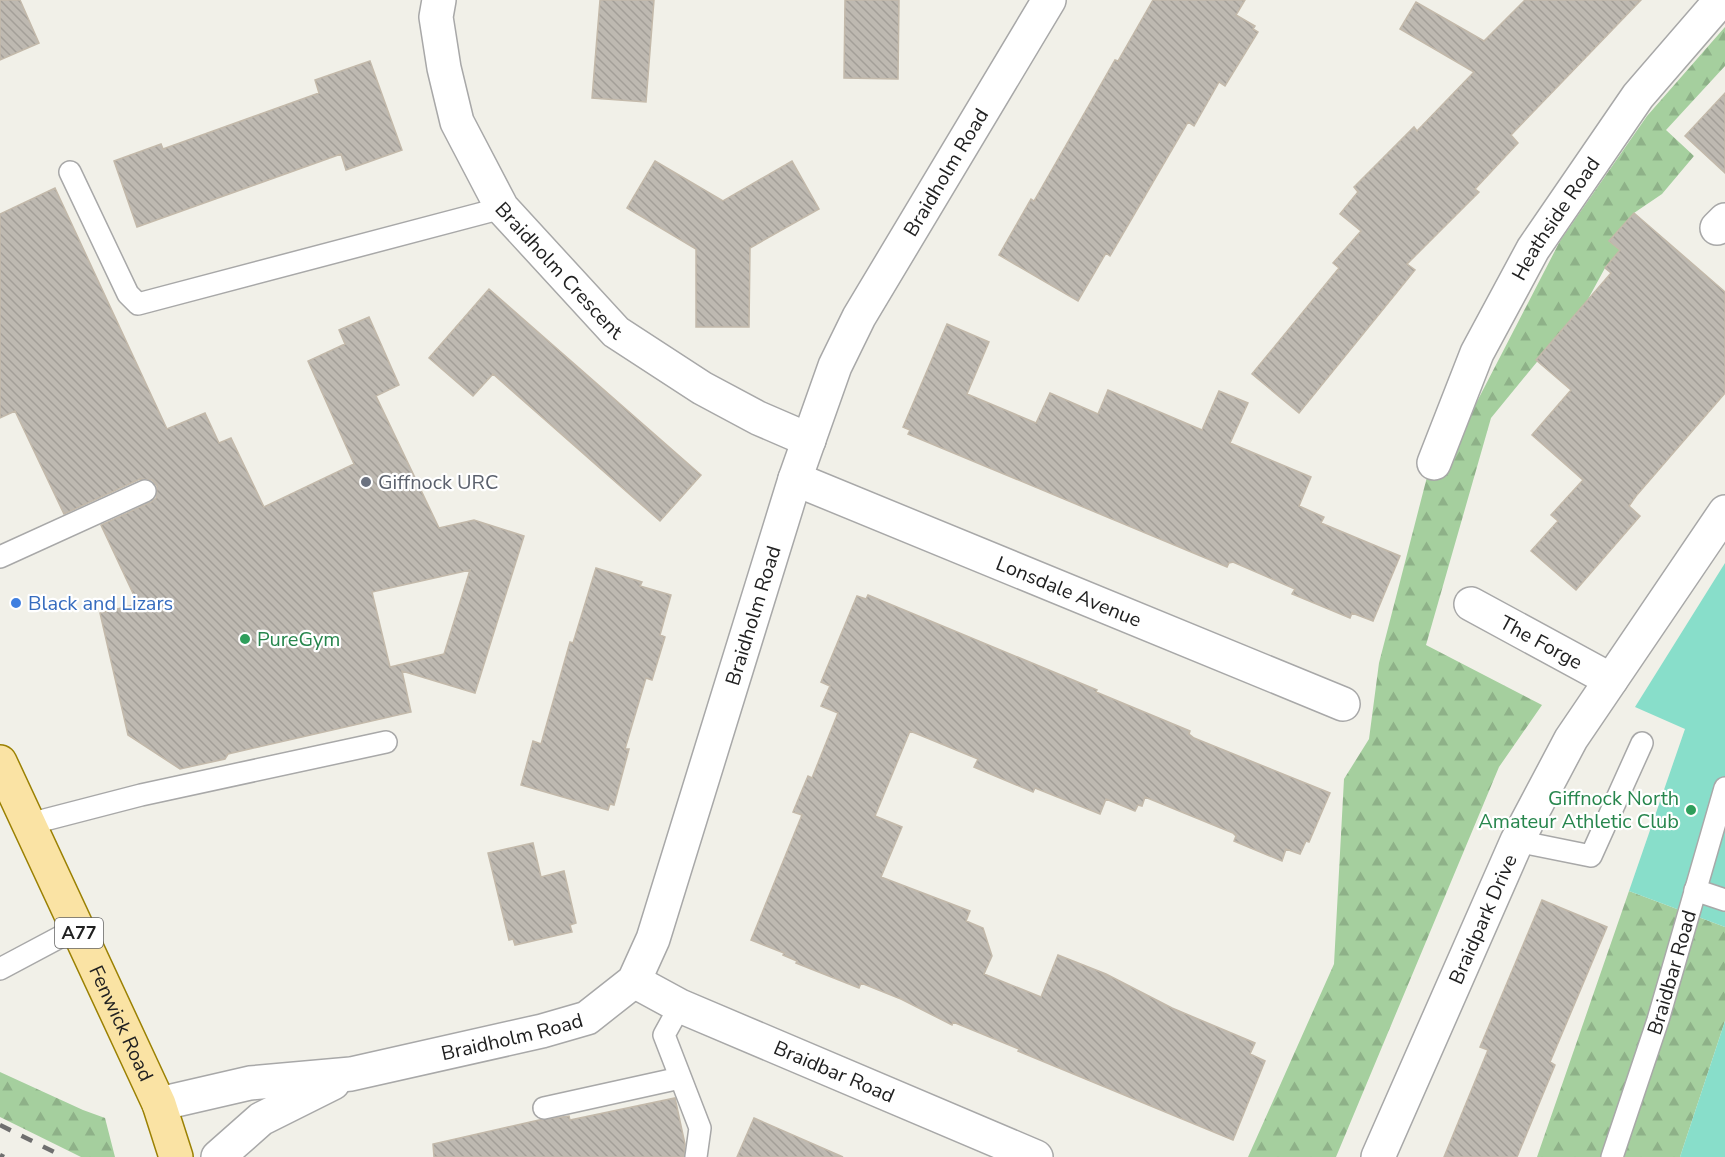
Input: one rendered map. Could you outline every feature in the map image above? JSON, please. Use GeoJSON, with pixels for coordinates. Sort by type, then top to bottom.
{"type":"FeatureCollection","features":[{"type":"Feature","properties":{"kind":"main road","name":"Fenwick Road"},"geometry":{"type":"LineString","coordinates":[[0,762],[159,1104],[176,1157]]}},
{"type":"Feature","properties":{"kind":"street","name":"Braidholm Crescent"},"geometry":{"type":"LineString","coordinates":[[439,0],[436,17],[444,68],[457,122],[502,208],[616,332],[702,388],[758,418],[809,440]]}},
{"type":"Feature","properties":{"kind":"street","name":"Braidholm Road"},"geometry":{"type":"LineString","coordinates":[[159,1104],[250,1083],[351,1074],[542,1031],[587,1018],[634,981],[652,939],[795,479],[835,366],[860,317],[1049,0]]}},
{"type":"Feature","properties":{"kind":"street","name":"Heathside Road"},"geometry":{"type":"LineString","coordinates":[[1434,463],[1477,353],[1533,249],[1638,96],[1722,0]]}},
{"type":"Feature","properties":{"kind":"street","name":"Lonsdale Avenue"},"geometry":{"type":"LineString","coordinates":[[795,479],[1343,704]]}},
{"type":"Feature","properties":{"kind":"street","name":"Braidpark Drive"},"geometry":{"type":"LineString","coordinates":[[1378,1157],[1517,840],[1571,739],[1725,512]]}},
{"type":"Feature","properties":{"kind":"street","name":"The Forge"},"geometry":{"type":"LineString","coordinates":[[1471,604],[1611,680]]}},
{"type":"Feature","properties":{"kind":"street","name":"Braidbar Road"},"geometry":{"type":"LineString","coordinates":[[634,981],[680,1006],[1036,1157]]}},
{"type":"Feature","properties":{"kind":"street","name":"Braidholm Road"},"geometry":{"type":"LineString","coordinates":[[230,1153],[261,1119],[351,1074]]}},
{"type":"Feature","properties":{"kind":"lane"},"geometry":{"type":"LineString","coordinates":[[70,172],[128,294],[138,304],[502,208]]}},
{"type":"Feature","properties":{"kind":"lane"},"geometry":{"type":"LineString","coordinates":[[0,557],[145,491]]}},
{"type":"Feature","properties":{"kind":"lane"},"geometry":{"type":"LineString","coordinates":[[28,824],[141,795],[386,742]]}},
{"type":"Feature","properties":{"kind":"lane"},"geometry":{"type":"LineString","coordinates":[[1517,840],[1591,856],[1642,743]]}},
{"type":"Feature","properties":{"kind":"lane","name":"Braidbar Road"},"geometry":{"type":"LineString","coordinates":[[1612,1157],[1658,1020],[1725,788]]}},
{"type":"Feature","properties":{"kind":"lane"},"geometry":{"type":"LineString","coordinates":[[1695,890],[1725,900]]}},
{"type":"Feature","properties":{"kind":"lane"},"geometry":{"type":"LineString","coordinates":[[0,969],[77,928]]}},
{"type":"Feature","properties":{"kind":"lane"},"geometry":{"type":"LineString","coordinates":[[680,1006],[664,1035],[700,1128],[696,1157]]}},
{"type":"Feature","properties":{"kind":"lane"},"geometry":{"type":"LineString","coordinates":[[544,1108],[680,1078]]}},
{"type":"Feature","properties":{"kind":"green space"},"geometry":{"type":"Polygon","coordinates":[[[1725,27],[1725,66],[1666,130],[1694,156],[1662,194],[1634,213],[1610,241],[1620,250],[1605,268],[1587,301],[1491,418],[1426,645],[1542,705],[1499,767],[1336,1157],[1248,1157],[1334,964],[1344,779],[1369,739],[1379,663],[1427,477],[1438,477],[1560,241],[1647,116],[1725,27]]]}},
{"type":"Feature","properties":{"kind":"green space","name":"Giffnock North Amateur Athletic Club"},"geometry":{"type":"Polygon","coordinates":[[[1725,563],[1725,927],[1629,891],[1685,729],[1635,707],[1725,563]]]}},
{"type":"Feature","properties":{"kind":"green space"},"geometry":{"type":"Polygon","coordinates":[[[1629,891],[1725,927],[1725,1021],[1680,1157],[1537,1157],[1629,891]]]}},
{"type":"Feature","properties":{"kind":"green space"},"geometry":{"type":"Polygon","coordinates":[[[1725,1021],[1725,1157],[1680,1157],[1725,1021]]]}},
{"type":"Feature","properties":{"kind":"green space"},"geometry":{"type":"Polygon","coordinates":[[[0,1072],[105,1118],[115,1157],[81,1157],[0,1117],[0,1072]]]}},
{"type":"Feature","properties":{"kind":"building"},"geometry":{"type":"Polygon","coordinates":[[[0,0],[20,0],[39,43],[0,60],[0,0]]]}},
{"type":"Feature","properties":{"kind":"building"},"geometry":{"type":"Polygon","coordinates":[[[600,0],[654,0],[646,102],[592,98],[600,0]]]}},
{"type":"Feature","properties":{"kind":"building"},"geometry":{"type":"Polygon","coordinates":[[[845,0],[899,0],[898,79],[844,78],[845,0]]]}},
{"type":"Feature","properties":{"kind":"building"},"geometry":{"type":"Polygon","coordinates":[[[1153,0],[1245,0],[1236,15],[1255,26],[1253,29],[1258,32],[1225,86],[1219,82],[1194,126],[1188,122],[1110,256],[1106,253],[1078,301],[999,255],[1031,199],[1034,201],[1115,60],[1118,61],[1153,0]]]}},
{"type":"Feature","properties":{"kind":"building"},"geometry":{"type":"Polygon","coordinates":[[[1525,0],[1641,0],[1511,135],[1518,143],[1475,189],[1479,192],[1407,264],[1415,270],[1299,413],[1252,374],[1339,268],[1333,263],[1361,231],[1340,214],[1358,192],[1354,187],[1414,127],[1417,131],[1474,72],[1400,29],[1416,2],[1484,41],[1525,0]]]}},
{"type":"Feature","properties":{"kind":"building"},"geometry":{"type":"Polygon","coordinates":[[[370,61],[402,150],[346,170],[341,154],[137,227],[114,161],[161,144],[163,149],[319,93],[315,80],[370,61]]]}},
{"type":"Feature","properties":{"kind":"building"},"geometry":{"type":"Polygon","coordinates":[[[1725,93],[1725,173],[1685,136],[1725,93]]]}},
{"type":"Feature","properties":{"kind":"building"},"geometry":{"type":"Polygon","coordinates":[[[655,161],[723,201],[792,161],[819,209],[750,248],[749,327],[696,327],[696,249],[627,208],[655,161]]]}},
{"type":"Feature","properties":{"kind":"building"},"geometry":{"type":"Polygon","coordinates":[[[55,188],[167,429],[205,413],[219,443],[231,438],[264,507],[354,464],[308,361],[345,344],[339,330],[369,317],[399,385],[376,396],[439,528],[474,520],[524,536],[475,693],[402,671],[411,712],[228,754],[225,759],[180,769],[128,735],[100,613],[138,604],[101,525],[151,502],[156,498],[157,486],[152,480],[140,479],[64,514],[15,411],[0,418],[0,214],[55,188]],[[470,570],[372,592],[390,667],[444,654],[470,570]]]}},
{"type":"Feature","properties":{"kind":"building"},"geometry":{"type":"Polygon","coordinates":[[[1634,213],[1725,292],[1725,393],[1636,496],[1629,506],[1640,516],[1576,590],[1531,551],[1558,521],[1551,515],[1583,480],[1532,435],[1571,390],[1536,360],[1611,273],[1605,268],[1620,250],[1609,241],[1634,213]]]}},
{"type":"Feature","properties":{"kind":"building"},"geometry":{"type":"Polygon","coordinates":[[[489,289],[701,475],[660,521],[493,374],[473,396],[429,358],[489,289]]]}},
{"type":"Feature","properties":{"kind":"building"},"geometry":{"type":"Polygon","coordinates":[[[947,324],[989,342],[967,394],[1036,423],[1050,393],[1098,414],[1108,390],[1202,430],[1219,391],[1248,403],[1230,443],[1311,477],[1299,506],[1324,517],[1321,523],[1400,556],[1373,621],[1352,613],[1350,618],[1292,594],[1295,589],[1233,562],[1227,567],[908,434],[910,430],[903,427],[947,324]]]}},
{"type":"Feature","properties":{"kind":"building"},"geometry":{"type":"Polygon","coordinates":[[[596,568],[642,582],[640,586],[671,595],[660,635],[665,637],[652,680],[646,678],[625,749],[629,749],[614,805],[610,804],[608,810],[521,785],[533,741],[541,744],[570,642],[573,643],[596,568]]]}},
{"type":"Feature","properties":{"kind":"building"},"geometry":{"type":"Polygon","coordinates":[[[868,595],[1097,690],[1096,692],[1190,731],[1189,734],[1194,738],[1330,793],[1309,842],[1306,841],[1300,854],[1286,849],[1282,861],[1234,841],[1236,836],[1233,833],[1145,797],[1142,806],[1138,805],[1135,811],[1106,799],[1100,814],[1035,788],[1033,792],[974,767],[978,759],[910,731],[875,816],[902,827],[881,877],[970,911],[966,921],[983,928],[992,956],[984,974],[1041,997],[1058,955],[1106,974],[1172,1008],[1255,1043],[1250,1054],[1265,1061],[1233,1140],[1018,1051],[1019,1049],[953,1022],[952,1025],[901,999],[861,983],[859,988],[796,963],[797,961],[783,955],[784,953],[751,940],[802,815],[793,812],[808,776],[812,778],[838,713],[821,706],[830,686],[821,682],[857,596],[866,599],[868,595]]]}},
{"type":"Feature","properties":{"kind":"building"},"geometry":{"type":"Polygon","coordinates":[[[533,843],[541,877],[564,871],[576,923],[570,925],[572,932],[515,945],[513,939],[509,940],[488,853],[533,843]]]}},
{"type":"Feature","properties":{"kind":"building"},"geometry":{"type":"Polygon","coordinates":[[[1542,900],[1607,927],[1550,1062],[1555,1065],[1517,1157],[1444,1157],[1488,1050],[1480,1047],[1542,900]]]}},
{"type":"Feature","properties":{"kind":"building"},"geometry":{"type":"Polygon","coordinates":[[[675,1098],[685,1144],[684,1157],[434,1157],[433,1144],[539,1120],[569,1116],[570,1120],[675,1098]]]}},
{"type":"Feature","properties":{"kind":"building"},"geometry":{"type":"Polygon","coordinates":[[[754,1118],[843,1157],[737,1157],[754,1118]]]}},
{"type":"Feature","properties":{"kind":"railway"},"geometry":{"type":"LineString","coordinates":[[0,1125],[64,1157]]}},
{"type":"Feature","properties":{"kind":"railway"},"geometry":{"type":"LineString","coordinates":[[0,1155],[4,1157]]}},
{"type":"Feature","properties":{"kind":"place","name":"Giffnock URC"},"geometry":{"type":"Point","coordinates":[366,482]}},
{"type":"Feature","properties":{"kind":"place","name":"Black and Lizars"},"geometry":{"type":"Point","coordinates":[16,603]}},
{"type":"Feature","properties":{"kind":"place","name":"PureGym"},"geometry":{"type":"Point","coordinates":[245,639]}},
{"type":"Feature","properties":{"kind":"place","name":"Giffnock North Amateur Athletic Club"},"geometry":{"type":"Point","coordinates":[1691,810]}}]}
